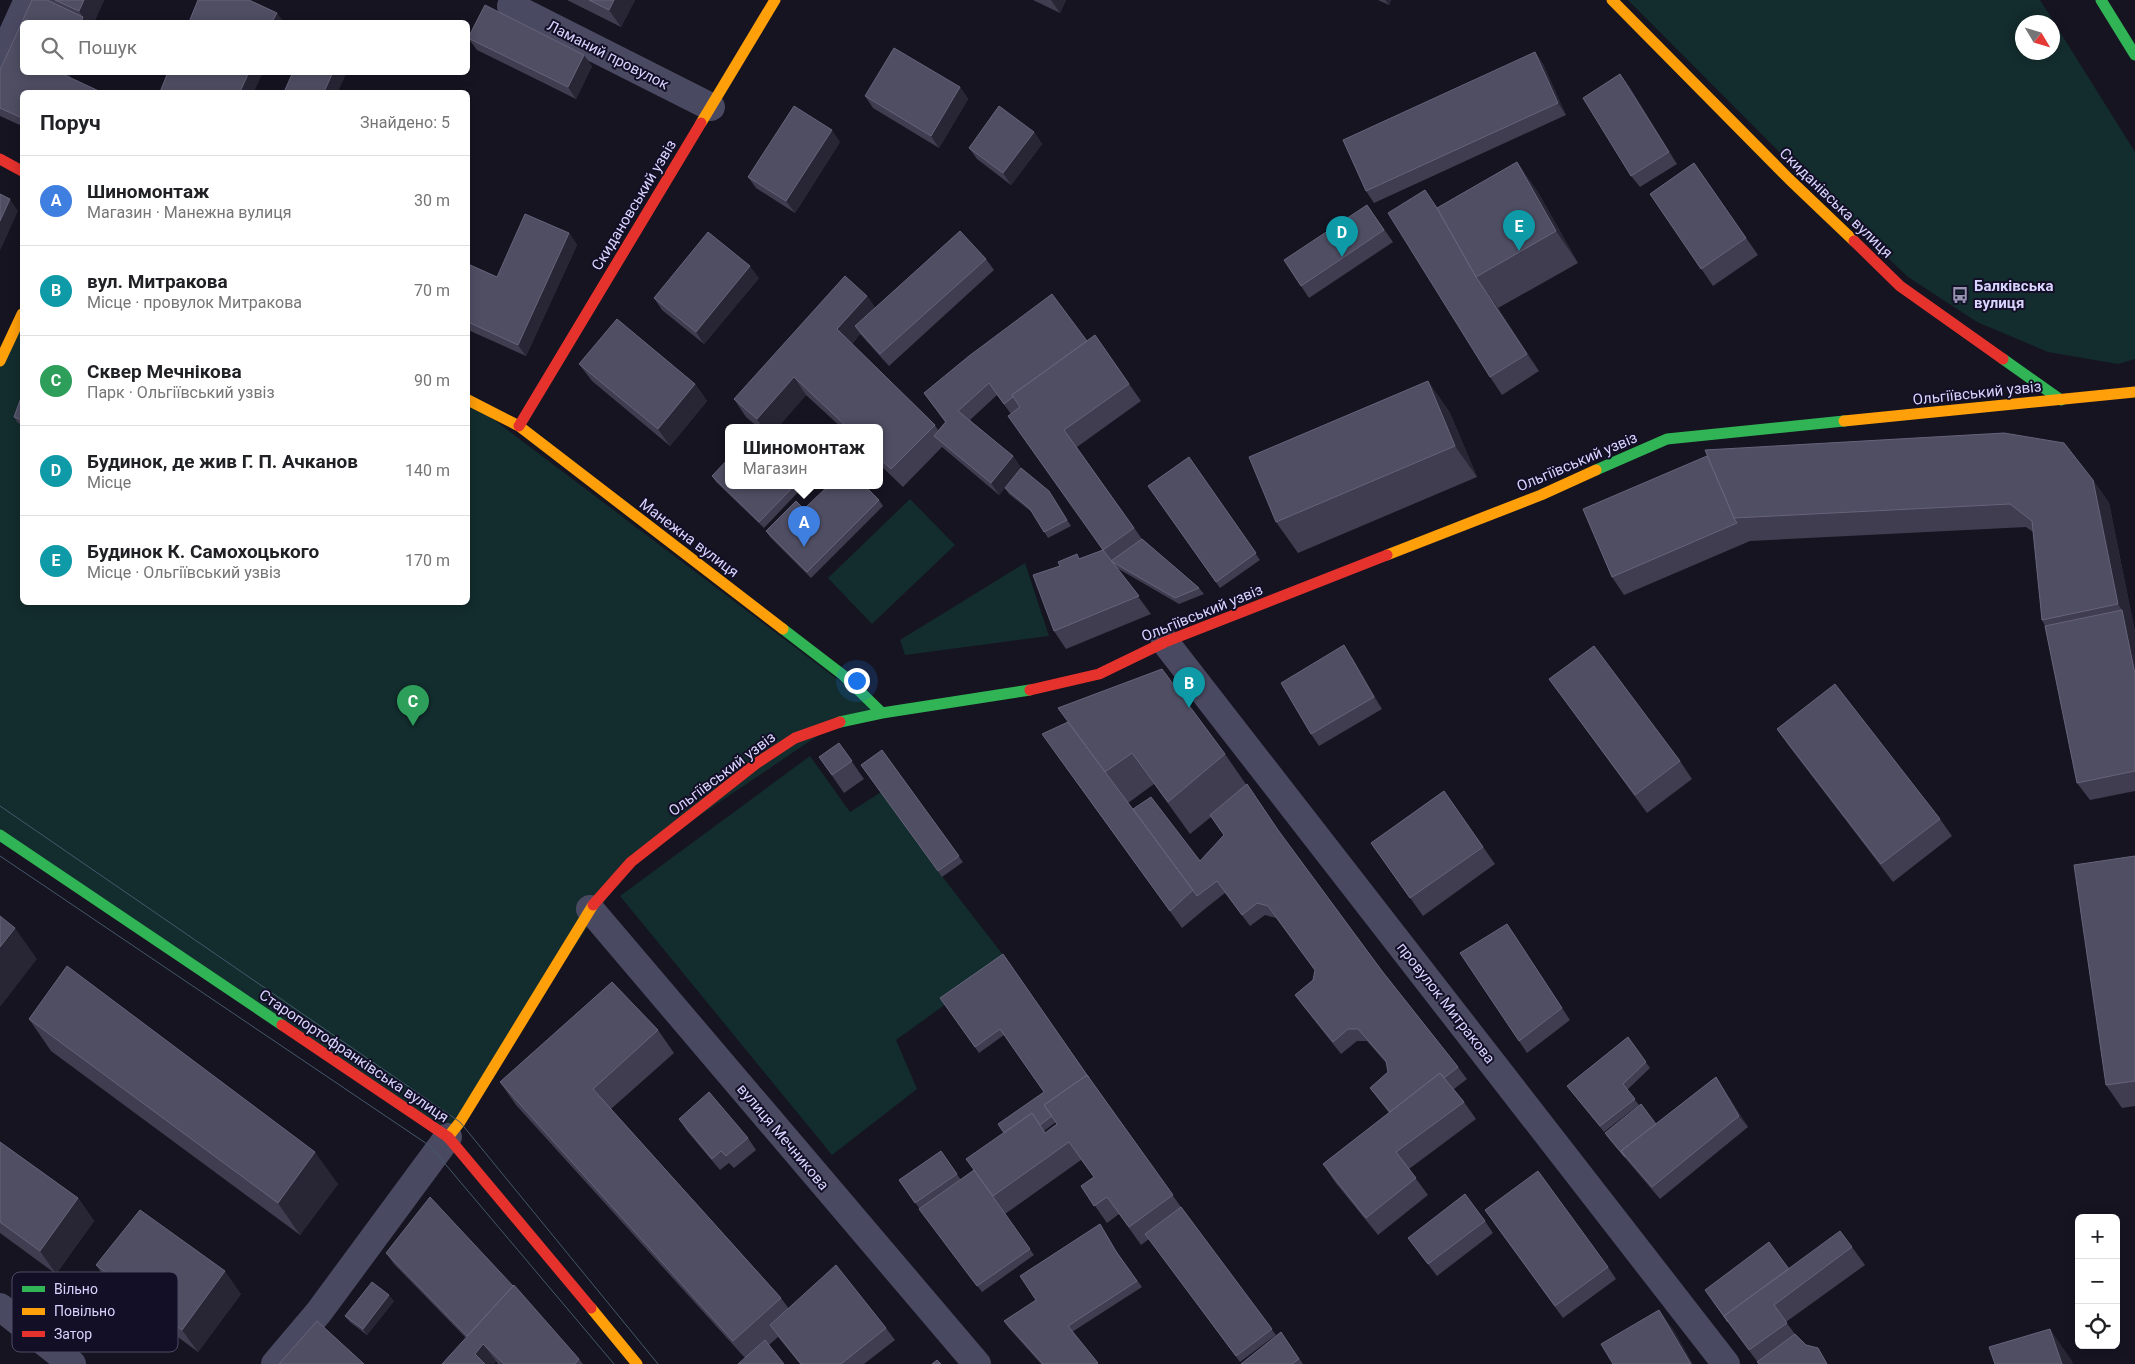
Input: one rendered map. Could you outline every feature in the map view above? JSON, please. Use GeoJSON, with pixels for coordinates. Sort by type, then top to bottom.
{"type":"FeatureCollection","features":[{"type":"Feature","properties":{"kind":"street"},"geometry":{"type":"LineString","coordinates":[[0,61],[28,0]]}},
{"type":"Feature","properties":{"kind":"street","name":"Ламаний провулок"},"geometry":{"type":"LineString","coordinates":[[514,0],[511,6],[711,106]]}},
{"type":"Feature","properties":{"kind":"street","name":"Скидановський узвіз"},"geometry":{"type":"LineString","coordinates":[[518,426],[775,0]]}},
{"type":"Feature","properties":{"kind":"street","name":"Скиданівська вулиця"},"geometry":{"type":"LineString","coordinates":[[1612,0],[1789,179],[1900,286],[2061,400]]}},
{"type":"Feature","properties":{"kind":"street"},"geometry":{"type":"LineString","coordinates":[[2101,0],[2135,55]]}},
{"type":"Feature","properties":{"kind":"street"},"geometry":{"type":"LineString","coordinates":[[0,158],[20,170]]}},
{"type":"Feature","properties":{"kind":"street"},"geometry":{"type":"LineString","coordinates":[[0,361],[20,318]]}},
{"type":"Feature","properties":{"kind":"street","name":"Ольгіївський узвіз"},"geometry":{"type":"LineString","coordinates":[[448,1137],[460,1122],[590,909],[631,862],[757,763],[795,738],[816,729],[882,713],[1037,689],[1099,674],[1165,642],[1541,495],[1668,439],[2135,392]]}},
{"type":"Feature","properties":{"kind":"street","name":"Манежна вулиця"},"geometry":{"type":"LineString","coordinates":[[470,401],[518,426],[843,675],[882,713]]}},
{"type":"Feature","properties":{"kind":"street","name":"провулок Митракова"},"geometry":{"type":"LineString","coordinates":[[1165,642],[1726,1364]]}},
{"type":"Feature","properties":{"kind":"street","name":"Старопортофранківська вулиця"},"geometry":{"type":"LineString","coordinates":[[0,835],[448,1137],[637,1364]]}},
{"type":"Feature","properties":{"kind":"street","name":"вулиця Мечникова"},"geometry":{"type":"LineString","coordinates":[[590,909],[977,1364]]}},
{"type":"Feature","properties":{"kind":"street"},"geometry":{"type":"LineString","coordinates":[[275,1364],[319,1312],[448,1137]]}},
{"type":"Feature","properties":{"kind":"street"},"geometry":{"type":"LineString","coordinates":[[0,1307],[12,1316]]}},
{"type":"Feature","properties":{"kind":"street"},"geometry":{"type":"LineString","coordinates":[[57,1352],[72,1364]]}},
{"type":"Feature","properties":{"kind":"green space"},"geometry":{"type":"Polygon","coordinates":[[[1628,0],[2040,0],[2049,15],[2015,15],[2015,60],[2060,60],[2060,32],[2135,152],[2135,359],[2118,364],[2048,352],[1977,322],[1908,277],[1832,205],[1628,0]]]}},
{"type":"Feature","properties":{"kind":"green space"},"geometry":{"type":"Polygon","coordinates":[[[20,318],[20,605],[470,605],[470,402],[882,713],[838,722],[631,862],[447,1137],[0,835],[0,361],[20,318]]]}},
{"type":"Feature","properties":{"kind":"green space"},"geometry":{"type":"Polygon","coordinates":[[[910,499],[955,545],[872,624],[828,578],[910,499]]]}},
{"type":"Feature","properties":{"kind":"green space"},"geometry":{"type":"Polygon","coordinates":[[[1025,563],[1049,636],[905,655],[900,640],[1025,563]]]}},
{"type":"Feature","properties":{"kind":"green space"},"geometry":{"type":"Polygon","coordinates":[[[810,756],[850,812],[881,792],[934,866],[1007,960],[896,1040],[917,1089],[832,1155],[620,896],[810,756]]]}},
{"type":"Feature","properties":{"kind":"building"},"geometry":{"type":"Polygon","coordinates":[[[32,0],[47,0],[83,17],[82,20],[23,20],[32,0]]]}},
{"type":"Feature","properties":{"kind":"building"},"geometry":{"type":"Polygon","coordinates":[[[55,0],[84,0],[79,11],[55,0]]]}},
{"type":"Feature","properties":{"kind":"building"},"geometry":{"type":"Polygon","coordinates":[[[198,0],[249,0],[277,13],[273,20],[190,20],[198,0]]]}},
{"type":"Feature","properties":{"kind":"building"},"geometry":{"type":"Polygon","coordinates":[[[589,0],[614,0],[609,10],[589,0]]]}},
{"type":"Feature","properties":{"kind":"building"},"geometry":{"type":"Polygon","coordinates":[[[485,5],[584,55],[568,87],[470,39],[470,34],[485,5]]]}},
{"type":"Feature","properties":{"kind":"building"},"geometry":{"type":"Polygon","coordinates":[[[20,26],[20,75],[64,75],[97,90],[20,90],[20,117],[0,108],[0,70],[20,26]]]}},
{"type":"Feature","properties":{"kind":"building"},"geometry":{"type":"Polygon","coordinates":[[[894,48],[960,87],[931,136],[865,96],[894,48]]]}},
{"type":"Feature","properties":{"kind":"building"},"geometry":{"type":"Polygon","coordinates":[[[1535,52],[1558,103],[1366,191],[1343,140],[1535,52]]]}},
{"type":"Feature","properties":{"kind":"building"},"geometry":{"type":"Polygon","coordinates":[[[1620,74],[1669,152],[1631,176],[1583,98],[1620,74]]]}},
{"type":"Feature","properties":{"kind":"building"},"geometry":{"type":"Polygon","coordinates":[[[167,75],[248,75],[241,90],[161,90],[167,75]]]}},
{"type":"Feature","properties":{"kind":"building"},"geometry":{"type":"Polygon","coordinates":[[[292,75],[332,75],[325,90],[285,90],[292,75]]]}},
{"type":"Feature","properties":{"kind":"building"},"geometry":{"type":"Polygon","coordinates":[[[794,106],[832,130],[786,201],[748,177],[794,106]]]}},
{"type":"Feature","properties":{"kind":"building"},"geometry":{"type":"Polygon","coordinates":[[[999,106],[1034,132],[1003,173],[969,148],[999,106]]]}},
{"type":"Feature","properties":{"kind":"building"},"geometry":{"type":"Polygon","coordinates":[[[1517,162],[1556,231],[1476,277],[1437,208],[1517,162]]]}},
{"type":"Feature","properties":{"kind":"building"},"geometry":{"type":"Polygon","coordinates":[[[1694,163],[1746,238],[1701,269],[1650,194],[1694,163]]]}},
{"type":"Feature","properties":{"kind":"building"},"geometry":{"type":"Polygon","coordinates":[[[1425,190],[1476,277],[1527,354],[1490,377],[1388,213],[1425,190]]]}},
{"type":"Feature","properties":{"kind":"building"},"geometry":{"type":"Polygon","coordinates":[[[0,194],[10,199],[0,221],[0,194]]]}},
{"type":"Feature","properties":{"kind":"building"},"geometry":{"type":"Polygon","coordinates":[[[1367,205],[1384,230],[1301,286],[1284,260],[1367,205]]]}},
{"type":"Feature","properties":{"kind":"building"},"geometry":{"type":"Polygon","coordinates":[[[525,214],[569,233],[518,345],[470,323],[470,265],[497,277],[525,214]]]}},
{"type":"Feature","properties":{"kind":"building"},"geometry":{"type":"Polygon","coordinates":[[[960,231],[986,259],[880,354],[855,326],[960,231]]]}},
{"type":"Feature","properties":{"kind":"building"},"geometry":{"type":"Polygon","coordinates":[[[708,232],[750,266],[696,332],[654,298],[708,232]]]}},
{"type":"Feature","properties":{"kind":"building"},"geometry":{"type":"Polygon","coordinates":[[[845,276],[867,296],[837,329],[935,425],[891,469],[883,462],[883,424],[844,424],[794,377],[757,419],[734,399],[845,276]]]}},
{"type":"Feature","properties":{"kind":"building"},"geometry":{"type":"Polygon","coordinates":[[[1052,294],[1087,341],[1012,395],[1013,397],[1004,404],[989,383],[958,411],[1013,456],[991,483],[934,436],[946,422],[924,393],[969,356],[1052,294]]]}},
{"type":"Feature","properties":{"kind":"building"},"geometry":{"type":"Polygon","coordinates":[[[617,319],[695,384],[658,429],[579,364],[617,319]]]}},
{"type":"Feature","properties":{"kind":"building"},"geometry":{"type":"Polygon","coordinates":[[[1095,335],[1129,384],[1064,430],[1134,528],[1103,550],[1008,416],[1020,407],[1012,395],[1095,335]]]}},
{"type":"Feature","properties":{"kind":"building"},"geometry":{"type":"Polygon","coordinates":[[[1428,381],[1455,446],[1276,522],[1249,457],[1428,381]]]}},
{"type":"Feature","properties":{"kind":"building"},"geometry":{"type":"Polygon","coordinates":[[[20,400],[20,419],[14,417],[20,400]]]}},
{"type":"Feature","properties":{"kind":"building"},"geometry":{"type":"Polygon","coordinates":[[[2004,433],[2064,443],[2093,480],[2118,604],[2042,620],[2032,521],[2010,504],[1734,518],[1705,450],[2004,433]]]}},
{"type":"Feature","properties":{"kind":"building"},"geometry":{"type":"Polygon","coordinates":[[[1707,456],[1737,523],[1612,577],[1583,509],[1707,456]]]}},
{"type":"Feature","properties":{"kind":"building"},"geometry":{"type":"Polygon","coordinates":[[[1189,457],[1256,553],[1216,582],[1148,486],[1189,457]]]}},
{"type":"Feature","properties":{"kind":"building"},"geometry":{"type":"Polygon","coordinates":[[[725,462],[725,489],[712,476],[725,462]]]}},
{"type":"Feature","properties":{"kind":"building"},"geometry":{"type":"Polygon","coordinates":[[[1021,468],[1049,491],[1067,520],[1044,532],[1030,509],[1005,488],[1021,468]]]}},
{"type":"Feature","properties":{"kind":"building"},"geometry":{"type":"Polygon","coordinates":[[[725,489],[791,489],[759,522],[725,489]]]}},
{"type":"Feature","properties":{"kind":"building"},"geometry":{"type":"Polygon","coordinates":[[[825,489],[868,489],[879,500],[807,572],[766,531],[796,501],[804,509],[825,489]]]}},
{"type":"Feature","properties":{"kind":"building"},"geometry":{"type":"Polygon","coordinates":[[[1142,539],[1199,588],[1175,598],[1111,561],[1142,539]]]}},
{"type":"Feature","properties":{"kind":"building"},"geometry":{"type":"Polygon","coordinates":[[[1103,550],[1139,596],[1054,631],[1033,575],[1060,566],[1058,562],[1077,554],[1079,559],[1103,550]]]}},
{"type":"Feature","properties":{"kind":"building"},"geometry":{"type":"Polygon","coordinates":[[[2122,610],[2135,674],[2135,771],[2077,783],[2045,626],[2122,610]]]}},
{"type":"Feature","properties":{"kind":"building"},"geometry":{"type":"Polygon","coordinates":[[[1344,645],[1374,697],[1311,734],[1281,683],[1344,645]]]}},
{"type":"Feature","properties":{"kind":"building"},"geometry":{"type":"Polygon","coordinates":[[[1594,646],[1680,761],[1635,795],[1549,679],[1594,646]]]}},
{"type":"Feature","properties":{"kind":"building"},"geometry":{"type":"Polygon","coordinates":[[[1162,669],[1225,754],[1168,802],[1132,753],[1105,772],[1058,708],[1162,669]]]}},
{"type":"Feature","properties":{"kind":"building"},"geometry":{"type":"Polygon","coordinates":[[[1835,684],[1940,819],[1881,864],[1777,729],[1835,684]]]}},
{"type":"Feature","properties":{"kind":"building"},"geometry":{"type":"Polygon","coordinates":[[[1068,722],[1193,890],[1170,911],[1042,734],[1068,722]]]}},
{"type":"Feature","properties":{"kind":"building"},"geometry":{"type":"Polygon","coordinates":[[[839,743],[852,761],[832,775],[819,757],[839,743]]]}},
{"type":"Feature","properties":{"kind":"building"},"geometry":{"type":"Polygon","coordinates":[[[882,750],[959,856],[938,871],[861,765],[882,750]]]}},
{"type":"Feature","properties":{"kind":"building"},"geometry":{"type":"Polygon","coordinates":[[[1247,784],[1278,830],[1382,971],[1458,1067],[1444,1078],[1440,1073],[1390,1112],[1370,1088],[1388,1072],[1386,1061],[1358,1029],[1348,1029],[1333,1042],[1295,995],[1313,980],[1315,970],[1268,906],[1257,903],[1242,915],[1217,881],[1197,896],[1133,809],[1151,797],[1200,861],[1224,835],[1210,815],[1247,784]]]}},
{"type":"Feature","properties":{"kind":"building"},"geometry":{"type":"Polygon","coordinates":[[[1444,791],[1483,847],[1410,898],[1371,843],[1444,791]]]}},
{"type":"Feature","properties":{"kind":"building"},"geometry":{"type":"Polygon","coordinates":[[[2135,856],[2135,1081],[2106,1085],[2074,865],[2135,856]]]}},
{"type":"Feature","properties":{"kind":"building"},"geometry":{"type":"Polygon","coordinates":[[[0,916],[15,928],[0,947],[0,916]]]}},
{"type":"Feature","properties":{"kind":"building"},"geometry":{"type":"Polygon","coordinates":[[[1507,924],[1562,1008],[1519,1041],[1460,953],[1507,924]]]}},
{"type":"Feature","properties":{"kind":"building"},"geometry":{"type":"Polygon","coordinates":[[[1003,954],[1087,1075],[1044,1105],[1052,1116],[1040,1125],[1032,1113],[1004,1133],[998,1124],[1044,1092],[1000,1029],[975,1047],[940,998],[1003,954]]]}},
{"type":"Feature","properties":{"kind":"building"},"geometry":{"type":"Polygon","coordinates":[[[67,966],[315,1152],[278,1203],[29,1019],[67,966]]]}},
{"type":"Feature","properties":{"kind":"building"},"geometry":{"type":"Polygon","coordinates":[[[612,982],[658,1030],[593,1089],[781,1298],[733,1341],[500,1082],[612,982]]]}},
{"type":"Feature","properties":{"kind":"building"},"geometry":{"type":"Polygon","coordinates":[[[1628,1037],[1646,1062],[1623,1084],[1635,1099],[1600,1126],[1567,1086],[1628,1037]]]}},
{"type":"Feature","properties":{"kind":"building"},"geometry":{"type":"Polygon","coordinates":[[[1440,1073],[1464,1102],[1396,1152],[1416,1178],[1366,1218],[1323,1164],[1440,1073]]]}},
{"type":"Feature","properties":{"kind":"building"},"geometry":{"type":"Polygon","coordinates":[[[1087,1075],[1173,1195],[1129,1227],[1107,1197],[1094,1206],[1081,1186],[1094,1177],[1069,1142],[993,1196],[966,1159],[1032,1113],[1045,1133],[1057,1124],[1044,1105],[1087,1075]]]}},
{"type":"Feature","properties":{"kind":"building"},"geometry":{"type":"Polygon","coordinates":[[[1716,1077],[1739,1116],[1652,1187],[1621,1151],[1716,1077]]]}},
{"type":"Feature","properties":{"kind":"building"},"geometry":{"type":"Polygon","coordinates":[[[709,1092],[748,1138],[726,1156],[721,1151],[712,1159],[679,1119],[709,1092]]]}},
{"type":"Feature","properties":{"kind":"building"},"geometry":{"type":"Polygon","coordinates":[[[1641,1104],[1656,1124],[1621,1151],[1625,1157],[1605,1133],[1641,1104]]]}},
{"type":"Feature","properties":{"kind":"building"},"geometry":{"type":"Polygon","coordinates":[[[0,1142],[78,1198],[40,1251],[0,1222],[0,1142]]]}},
{"type":"Feature","properties":{"kind":"building"},"geometry":{"type":"Polygon","coordinates":[[[941,1151],[957,1174],[915,1203],[899,1180],[941,1151]]]}},
{"type":"Feature","properties":{"kind":"building"},"geometry":{"type":"Polygon","coordinates":[[[974,1170],[1030,1249],[977,1286],[919,1209],[974,1170]]]}},
{"type":"Feature","properties":{"kind":"building"},"geometry":{"type":"Polygon","coordinates":[[[1538,1171],[1608,1267],[1555,1306],[1485,1210],[1538,1171]]]}},
{"type":"Feature","properties":{"kind":"building"},"geometry":{"type":"Polygon","coordinates":[[[1465,1194],[1485,1221],[1428,1264],[1408,1238],[1465,1194]]]}},
{"type":"Feature","properties":{"kind":"building"},"geometry":{"type":"Polygon","coordinates":[[[430,1197],[513,1286],[467,1336],[386,1253],[430,1197]]]}},
{"type":"Feature","properties":{"kind":"building"},"geometry":{"type":"Polygon","coordinates":[[[1181,1207],[1272,1329],[1236,1356],[1145,1234],[1181,1207]]]}},
{"type":"Feature","properties":{"kind":"building"},"geometry":{"type":"Polygon","coordinates":[[[140,1210],[225,1271],[182,1330],[178,1327],[178,1272],[105,1272],[96,1265],[140,1210]]]}},
{"type":"Feature","properties":{"kind":"building"},"geometry":{"type":"Polygon","coordinates":[[[1100,1224],[1115,1250],[1137,1281],[1068,1326],[1098,1363],[1043,1364],[1004,1321],[1036,1300],[1020,1276],[1100,1224]]]}},
{"type":"Feature","properties":{"kind":"building"},"geometry":{"type":"Polygon","coordinates":[[[1840,1231],[1852,1247],[1774,1305],[1787,1323],[1749,1350],[1724,1316],[1840,1231]]]}},
{"type":"Feature","properties":{"kind":"building"},"geometry":{"type":"Polygon","coordinates":[[[1769,1242],[1789,1269],[1724,1316],[1728,1322],[1705,1290],[1769,1242]]]}},
{"type":"Feature","properties":{"kind":"building"},"geometry":{"type":"Polygon","coordinates":[[[836,1265],[886,1328],[841,1364],[801,1364],[770,1325],[836,1265]]]}},
{"type":"Feature","properties":{"kind":"building"},"geometry":{"type":"Polygon","coordinates":[[[372,1282],[389,1295],[363,1329],[345,1316],[372,1282]]]}},
{"type":"Feature","properties":{"kind":"building"},"geometry":{"type":"Polygon","coordinates":[[[514,1285],[579,1359],[575,1364],[504,1364],[483,1344],[475,1354],[485,1364],[442,1364],[514,1285]]]}},
{"type":"Feature","properties":{"kind":"building"},"geometry":{"type":"Polygon","coordinates":[[[1659,1310],[1691,1364],[1613,1364],[1601,1344],[1659,1310]]]}},
{"type":"Feature","properties":{"kind":"building"},"geometry":{"type":"Polygon","coordinates":[[[317,1321],[364,1364],[279,1364],[317,1321]]]}},
{"type":"Feature","properties":{"kind":"building"},"geometry":{"type":"Polygon","coordinates":[[[2050,1329],[2062,1364],[1995,1364],[1989,1347],[2050,1329]]]}},
{"type":"Feature","properties":{"kind":"building"},"geometry":{"type":"Polygon","coordinates":[[[1281,1332],[1299,1359],[1292,1364],[1241,1364],[1281,1332]]]}},
{"type":"Feature","properties":{"kind":"building"},"geometry":{"type":"Polygon","coordinates":[[[1795,1334],[1806,1345],[1818,1348],[1827,1364],[1759,1364],[1757,1362],[1795,1334]]]}},
{"type":"Feature","properties":{"kind":"building"},"geometry":{"type":"Polygon","coordinates":[[[765,1340],[784,1364],[738,1364],[765,1340]]]}},
{"type":"Feature","properties":{"kind":"building"},"geometry":{"type":"Polygon","coordinates":[[[937,1360],[941,1364],[932,1364],[937,1360]]]}},
{"type":"Feature","properties":{"kind":"tram line"},"geometry":{"type":"LineString","coordinates":[[0,806],[460,1122],[658,1364]]}},
{"type":"Feature","properties":{"kind":"tram line"},"geometry":{"type":"LineString","coordinates":[[0,856],[430,1146],[614,1364]]}},
{"type":"Feature","properties":{"kind":"traffic: fast"},"geometry":{"type":"LineString","coordinates":[[2101,0],[2135,55]]}},
{"type":"Feature","properties":{"kind":"traffic: fast"},"geometry":{"type":"LineString","coordinates":[[2003,359],[2061,400]]}},
{"type":"Feature","properties":{"kind":"traffic: fast"},"geometry":{"type":"LineString","coordinates":[[1596,470],[1667,439],[1844,421]]}},
{"type":"Feature","properties":{"kind":"traffic: fast"},"geometry":{"type":"LineString","coordinates":[[783,629],[843,675],[882,713]]}},
{"type":"Feature","properties":{"kind":"traffic: fast"},"geometry":{"type":"LineString","coordinates":[[840,722],[882,713],[1030,690]]}},
{"type":"Feature","properties":{"kind":"traffic: fast"},"geometry":{"type":"LineString","coordinates":[[0,835],[282,1025]]}},
{"type":"Feature","properties":{"kind":"traffic: slow"},"geometry":{"type":"LineString","coordinates":[[701,123],[775,0]]}},
{"type":"Feature","properties":{"kind":"traffic: slow"},"geometry":{"type":"LineString","coordinates":[[1612,0],[1789,179],[1854,241]]}},
{"type":"Feature","properties":{"kind":"traffic: slow"},"geometry":{"type":"LineString","coordinates":[[0,361],[20,318]]}},
{"type":"Feature","properties":{"kind":"traffic: slow"},"geometry":{"type":"LineString","coordinates":[[1844,421],[2135,392]]}},
{"type":"Feature","properties":{"kind":"traffic: slow"},"geometry":{"type":"LineString","coordinates":[[470,401],[519,426],[783,629]]}},
{"type":"Feature","properties":{"kind":"traffic: slow"},"geometry":{"type":"LineString","coordinates":[[1387,555],[1541,495],[1596,470]]}},
{"type":"Feature","properties":{"kind":"traffic: slow"},"geometry":{"type":"LineString","coordinates":[[448,1137],[460,1122],[593,905]]}},
{"type":"Feature","properties":{"kind":"traffic: slow"},"geometry":{"type":"LineString","coordinates":[[591,1308],[637,1364]]}},
{"type":"Feature","properties":{"kind":"traffic: jam"},"geometry":{"type":"LineString","coordinates":[[519,426],[701,123]]}},
{"type":"Feature","properties":{"kind":"traffic: jam"},"geometry":{"type":"LineString","coordinates":[[0,159],[20,170]]}},
{"type":"Feature","properties":{"kind":"traffic: jam"},"geometry":{"type":"LineString","coordinates":[[1854,241],[1900,286],[2003,359]]}},
{"type":"Feature","properties":{"kind":"traffic: jam"},"geometry":{"type":"LineString","coordinates":[[1030,690],[1099,674],[1165,642],[1387,555]]}},
{"type":"Feature","properties":{"kind":"traffic: jam"},"geometry":{"type":"LineString","coordinates":[[593,905],[631,862],[757,763],[795,738],[840,722]]}},
{"type":"Feature","properties":{"kind":"traffic: jam"},"geometry":{"type":"LineString","coordinates":[[282,1025],[448,1137],[591,1308]]}},
{"type":"Feature","properties":{"kind":"place","name":"Будинок К. Самохоцького"},"geometry":{"type":"Point","coordinates":[1519,251]}},
{"type":"Feature","properties":{"kind":"place","name":"Будинок, де жив Г. П. Ачканов"},"geometry":{"type":"Point","coordinates":[1342,257]}},
{"type":"Feature","properties":{"kind":"place","name":"Балківська вулиця"},"geometry":{"type":"Point","coordinates":[1960,295]}},
{"type":"Feature","properties":{"kind":"place","name":"Шиномонтаж"},"geometry":{"type":"Point","coordinates":[804,547]}},
{"type":"Feature","properties":{"kind":"place","name":"вул. Митракова"},"geometry":{"type":"Point","coordinates":[1189,708]}},
{"type":"Feature","properties":{"kind":"place","name":"Сквер Мечнікова"},"geometry":{"type":"Point","coordinates":[413,726]}}]}
